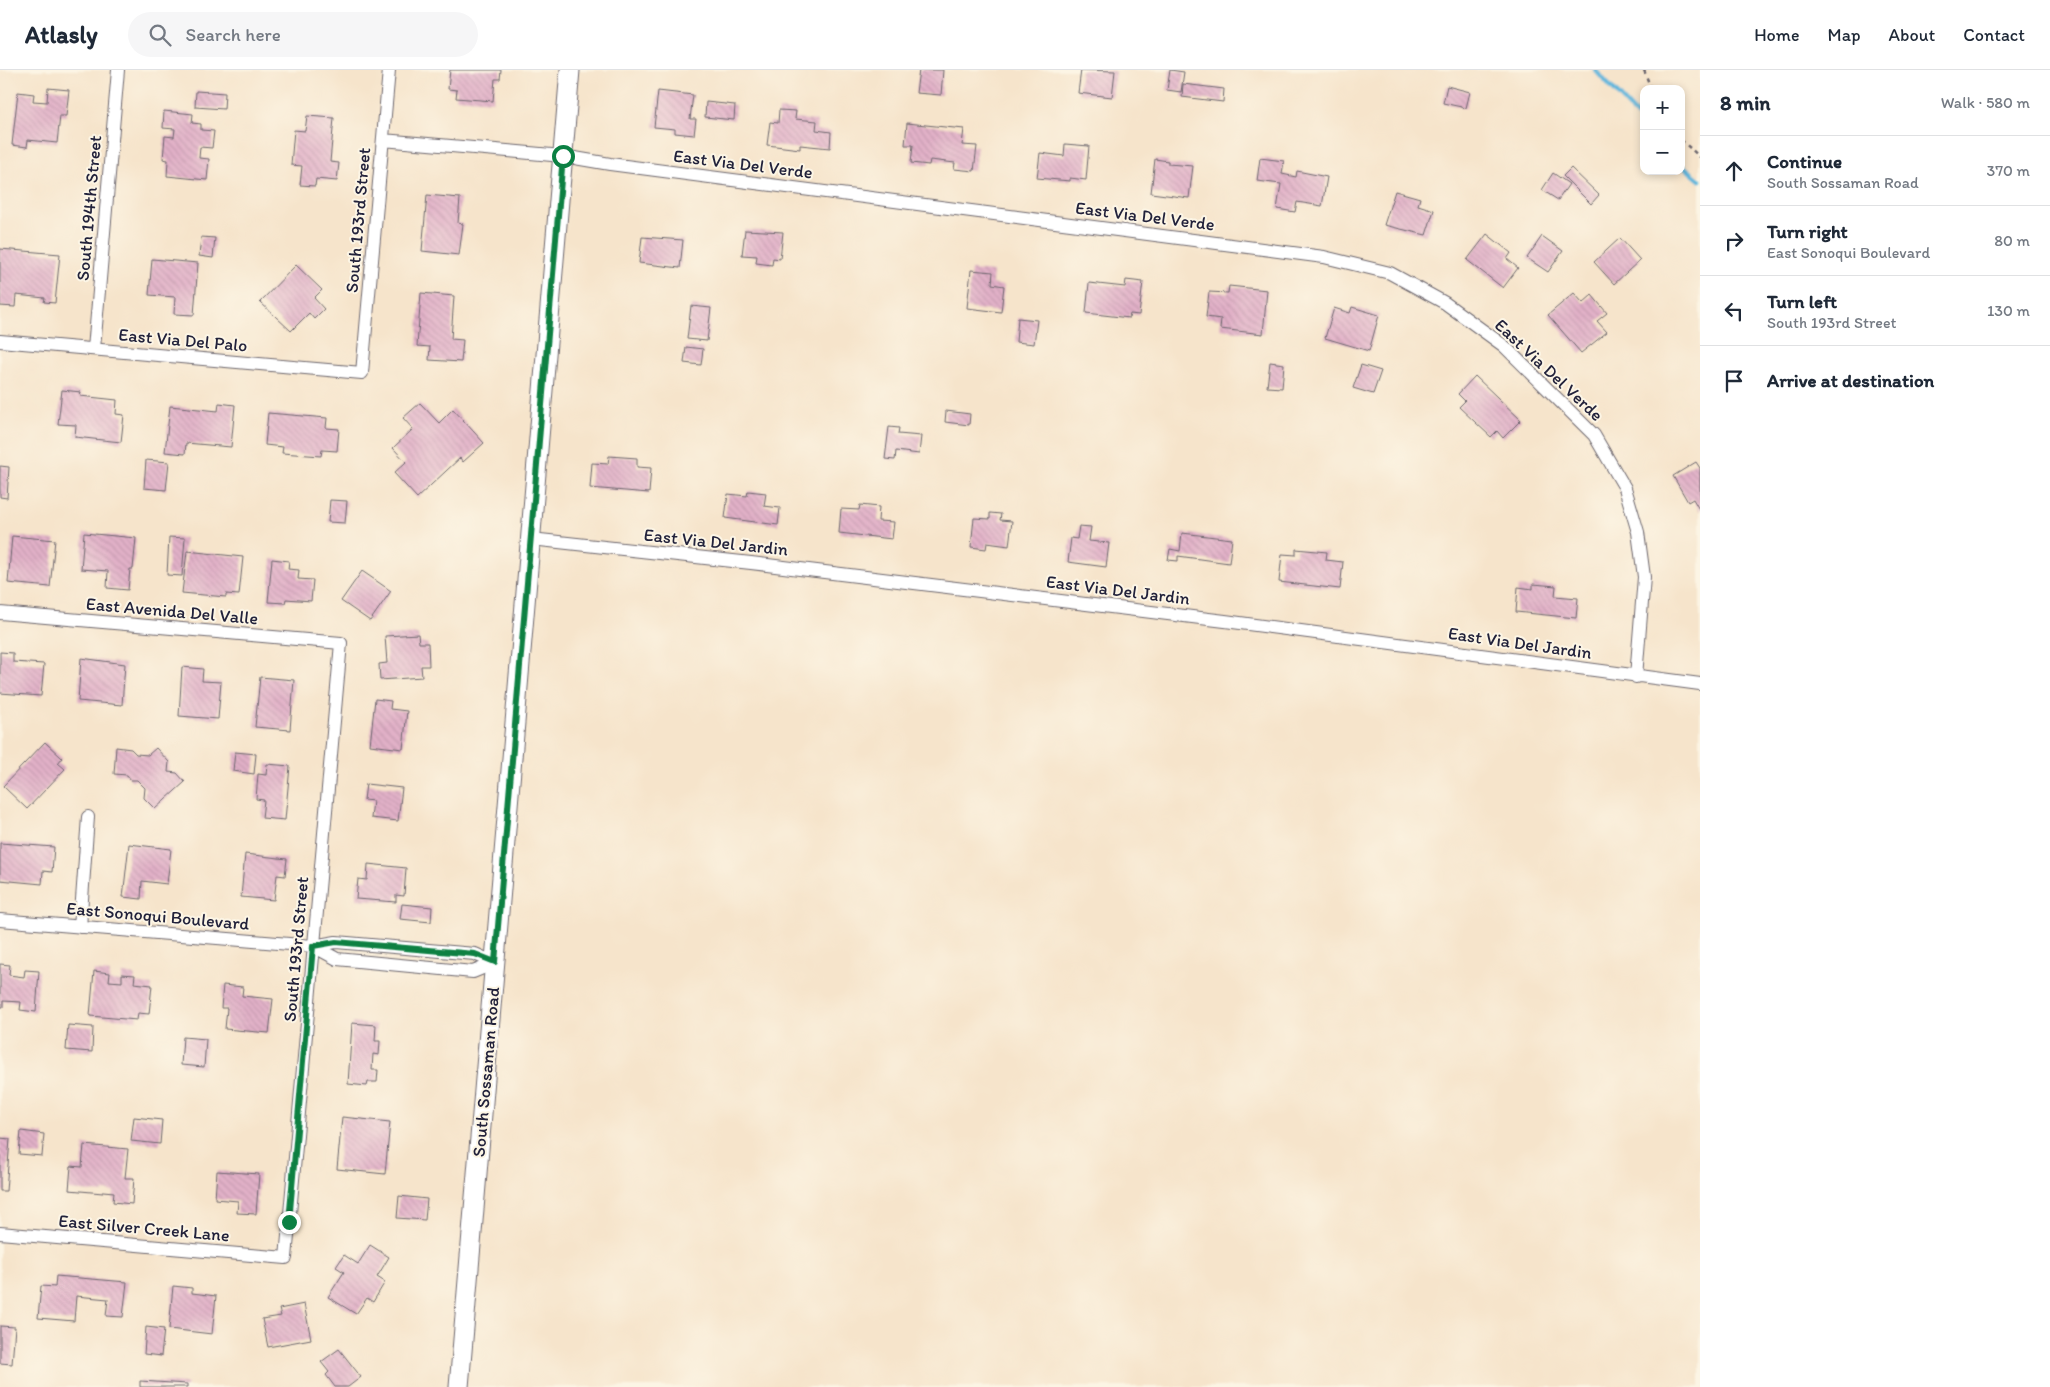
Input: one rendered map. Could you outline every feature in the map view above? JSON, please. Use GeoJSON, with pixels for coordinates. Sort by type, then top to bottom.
{"type":"FeatureCollection","features":[{"type":"Feature","properties":{"kind":"main road","name":"South Sossaman Road"},"geometry":{"type":"LineString","coordinates":[[459,1387],[570,70]]}},
{"type":"Feature","properties":{"kind":"street","name":"South 194th Street"},"geometry":{"type":"LineString","coordinates":[[94,349],[118,70]]}},
{"type":"Feature","properties":{"kind":"street","name":"South 193rd Street"},"geometry":{"type":"LineString","coordinates":[[362,373],[389,70]]}},
{"type":"Feature","properties":{"kind":"street","name":"East Via Del Verde"},"geometry":{"type":"LineString","coordinates":[[383,140],[563,156],[610,164],[1324,257],[1390,273],[1445,303],[1504,346],[1594,435],[1625,488],[1638,532],[1644,577],[1636,677]]}},
{"type":"Feature","properties":{"kind":"street","name":"East Via Del Palo"},"geometry":{"type":"LineString","coordinates":[[0,341],[362,373]]}},
{"type":"Feature","properties":{"kind":"street","name":"East Via Del Jardin"},"geometry":{"type":"LineString","coordinates":[[531,539],[752,562],[1196,617],[1700,684]]}},
{"type":"Feature","properties":{"kind":"street","name":"East Avenida Del Valle"},"geometry":{"type":"LineString","coordinates":[[0,613],[341,643]]}},
{"type":"Feature","properties":{"kind":"street","name":"South 193rd Street"},"geometry":{"type":"LineString","coordinates":[[286,1258],[341,643]]}},
{"type":"Feature","properties":{"kind":"street"},"geometry":{"type":"LineString","coordinates":[[80,927],[88,817]]}},
{"type":"Feature","properties":{"kind":"street","name":"East Sonoqui Boulevard"},"geometry":{"type":"LineString","coordinates":[[0,920],[313,946],[337,959],[473,972],[495,962]]}},
{"type":"Feature","properties":{"kind":"street","name":"East Silver Creek Lane"},"geometry":{"type":"LineString","coordinates":[[0,1233],[286,1258]]}},
{"type":"Feature","properties":{"kind":"path"},"geometry":{"type":"LineString","coordinates":[[1644,70],[1650,85]]}},
{"type":"Feature","properties":{"kind":"path"},"geometry":{"type":"LineString","coordinates":[[1685,144],[1700,157]]}},
{"type":"Feature","properties":{"kind":"building"},"geometry":{"type":"Polygon","coordinates":[[[450,70],[501,70],[500,79],[495,79],[493,101],[456,98],[457,90],[448,89],[450,70]]]}},
{"type":"Feature","properties":{"kind":"building"},"geometry":{"type":"Polygon","coordinates":[[[919,70],[943,70],[941,95],[916,93],[919,70]]]}},
{"type":"Feature","properties":{"kind":"building"},"geometry":{"type":"Polygon","coordinates":[[[1081,70],[1115,71],[1112,97],[1078,93],[1081,70]]]}},
{"type":"Feature","properties":{"kind":"building"},"geometry":{"type":"Polygon","coordinates":[[[1170,70],[1184,72],[1181,92],[1167,90],[1170,70]]]}},
{"type":"Feature","properties":{"kind":"building"},"geometry":{"type":"Polygon","coordinates":[[[1183,84],[1224,89],[1223,102],[1182,97],[1183,84]]]}},
{"type":"Feature","properties":{"kind":"building"},"geometry":{"type":"Polygon","coordinates":[[[1447,86],[1470,92],[1466,108],[1443,103],[1447,86]]]}},
{"type":"Feature","properties":{"kind":"building"},"geometry":{"type":"Polygon","coordinates":[[[48,88],[69,90],[66,116],[60,116],[57,143],[28,140],[27,147],[12,145],[18,92],[34,94],[33,101],[47,102],[48,88]]]}},
{"type":"Feature","properties":{"kind":"building"},"geometry":{"type":"Polygon","coordinates":[[[196,91],[225,93],[224,109],[195,107],[196,91]]]}},
{"type":"Feature","properties":{"kind":"building"},"geometry":{"type":"Polygon","coordinates":[[[658,91],[693,95],[690,119],[696,119],[694,135],[675,133],[675,129],[654,127],[658,91]]]}},
{"type":"Feature","properties":{"kind":"building"},"geometry":{"type":"Polygon","coordinates":[[[706,102],[735,105],[734,120],[705,117],[706,102]]]}},
{"type":"Feature","properties":{"kind":"building"},"geometry":{"type":"Polygon","coordinates":[[[779,110],[796,111],[795,119],[817,121],[816,130],[831,132],[830,148],[800,145],[800,149],[767,145],[770,122],[778,123],[779,110]]]}},
{"type":"Feature","properties":{"kind":"building"},"geometry":{"type":"Polygon","coordinates":[[[164,111],[193,114],[192,123],[201,124],[201,130],[214,131],[212,148],[200,147],[199,158],[209,159],[207,180],[167,176],[168,160],[163,159],[165,136],[174,137],[175,129],[163,128],[164,111]]]}},
{"type":"Feature","properties":{"kind":"building"},"geometry":{"type":"Polygon","coordinates":[[[307,116],[334,118],[330,162],[339,163],[337,181],[316,179],[315,186],[300,185],[302,166],[291,165],[294,130],[305,131],[307,116]]]}},
{"type":"Feature","properties":{"kind":"building"},"geometry":{"type":"Polygon","coordinates":[[[907,123],[964,129],[962,145],[977,146],[974,171],[954,169],[955,163],[930,160],[929,165],[911,163],[913,145],[905,145],[907,123]]]}},
{"type":"Feature","properties":{"kind":"building"},"geometry":{"type":"Polygon","coordinates":[[[1065,144],[1089,146],[1086,180],[1070,178],[1070,181],[1037,178],[1040,153],[1064,156],[1065,144]]]}},
{"type":"Feature","properties":{"kind":"building"},"geometry":{"type":"Polygon","coordinates":[[[1260,158],[1284,161],[1282,174],[1296,177],[1297,171],[1327,177],[1322,206],[1297,202],[1295,212],[1277,209],[1281,184],[1257,181],[1260,158]]]}},
{"type":"Feature","properties":{"kind":"building"},"geometry":{"type":"Polygon","coordinates":[[[1155,159],[1168,161],[1168,164],[1193,166],[1189,198],[1151,193],[1155,159]]]}},
{"type":"Feature","properties":{"kind":"building"},"geometry":{"type":"Polygon","coordinates":[[[1571,168],[1599,195],[1591,204],[1563,176],[1571,168]]]}},
{"type":"Feature","properties":{"kind":"building"},"geometry":{"type":"Polygon","coordinates":[[[1553,173],[1569,184],[1558,200],[1542,190],[1553,173]]]}},
{"type":"Feature","properties":{"kind":"building"},"geometry":{"type":"Polygon","coordinates":[[[1395,191],[1420,198],[1418,205],[1434,210],[1426,235],[1384,225],[1395,191]]]}},
{"type":"Feature","properties":{"kind":"building"},"geometry":{"type":"Polygon","coordinates":[[[427,195],[460,198],[458,223],[463,224],[459,255],[422,251],[427,195]]]}},
{"type":"Feature","properties":{"kind":"building"},"geometry":{"type":"Polygon","coordinates":[[[745,230],[783,232],[780,259],[773,258],[772,265],[756,263],[757,256],[742,255],[745,230]]]}},
{"type":"Feature","properties":{"kind":"building"},"geometry":{"type":"Polygon","coordinates":[[[1487,234],[1511,253],[1507,259],[1518,268],[1503,288],[1467,260],[1487,234]]]}},
{"type":"Feature","properties":{"kind":"building"},"geometry":{"type":"Polygon","coordinates":[[[1542,236],[1563,251],[1548,272],[1527,258],[1542,236]]]}},
{"type":"Feature","properties":{"kind":"building"},"geometry":{"type":"Polygon","coordinates":[[[201,237],[215,238],[213,258],[199,256],[201,237]]]}},
{"type":"Feature","properties":{"kind":"building"},"geometry":{"type":"Polygon","coordinates":[[[642,237],[683,240],[680,268],[639,263],[642,237]]]}},
{"type":"Feature","properties":{"kind":"building"},"geometry":{"type":"Polygon","coordinates":[[[1620,238],[1640,260],[1614,284],[1594,262],[1620,238]]]}},
{"type":"Feature","properties":{"kind":"building"},"geometry":{"type":"Polygon","coordinates":[[[0,249],[60,254],[55,303],[44,302],[45,298],[16,295],[15,307],[0,306],[0,249]]]}},
{"type":"Feature","properties":{"kind":"building"},"geometry":{"type":"Polygon","coordinates":[[[152,259],[198,263],[194,315],[174,314],[175,297],[149,295],[152,259]]]}},
{"type":"Feature","properties":{"kind":"building"},"geometry":{"type":"Polygon","coordinates":[[[296,265],[322,290],[314,298],[324,309],[314,319],[309,313],[291,331],[260,302],[296,265]]]}},
{"type":"Feature","properties":{"kind":"building"},"geometry":{"type":"Polygon","coordinates":[[[971,270],[993,272],[992,284],[1004,286],[1001,312],[967,308],[971,270]]]}},
{"type":"Feature","properties":{"kind":"building"},"geometry":{"type":"Polygon","coordinates":[[[1126,280],[1143,282],[1139,315],[1130,314],[1129,318],[1086,313],[1089,283],[1125,287],[1126,280]]]}},
{"type":"Feature","properties":{"kind":"building"},"geometry":{"type":"Polygon","coordinates":[[[1229,286],[1267,290],[1263,334],[1220,329],[1221,319],[1206,317],[1209,292],[1228,293],[1229,286]]]}},
{"type":"Feature","properties":{"kind":"building"},"geometry":{"type":"Polygon","coordinates":[[[421,293],[454,296],[451,339],[463,340],[461,362],[429,360],[430,347],[417,346],[421,293]]]}},
{"type":"Feature","properties":{"kind":"building"},"geometry":{"type":"Polygon","coordinates":[[[1574,293],[1583,303],[1592,295],[1607,313],[1597,321],[1607,332],[1581,353],[1548,315],[1574,293]]]}},
{"type":"Feature","properties":{"kind":"building"},"geometry":{"type":"Polygon","coordinates":[[[691,306],[711,308],[707,341],[687,339],[691,306]]]}},
{"type":"Feature","properties":{"kind":"building"},"geometry":{"type":"Polygon","coordinates":[[[1352,307],[1379,315],[1369,351],[1325,338],[1334,308],[1350,313],[1352,307]]]}},
{"type":"Feature","properties":{"kind":"building"},"geometry":{"type":"Polygon","coordinates":[[[1018,318],[1037,320],[1034,344],[1016,342],[1018,318]]]}},
{"type":"Feature","properties":{"kind":"building"},"geometry":{"type":"Polygon","coordinates":[[[686,347],[703,349],[701,365],[684,363],[686,347]]]}},
{"type":"Feature","properties":{"kind":"building"},"geometry":{"type":"Polygon","coordinates":[[[1270,362],[1284,364],[1282,388],[1267,387],[1270,362]]]}},
{"type":"Feature","properties":{"kind":"building"},"geometry":{"type":"Polygon","coordinates":[[[1361,365],[1381,371],[1373,394],[1353,388],[1361,365]]]}},
{"type":"Feature","properties":{"kind":"building"},"geometry":{"type":"Polygon","coordinates":[[[1475,376],[1521,420],[1503,438],[1497,431],[1491,437],[1459,407],[1465,401],[1458,394],[1475,376]]]}},
{"type":"Feature","properties":{"kind":"building"},"geometry":{"type":"Polygon","coordinates":[[[62,390],[81,392],[80,396],[117,400],[116,414],[124,415],[121,442],[75,437],[76,425],[58,424],[62,390]]]}},
{"type":"Feature","properties":{"kind":"building"},"geometry":{"type":"Polygon","coordinates":[[[219,403],[235,405],[231,447],[186,443],[185,454],[165,452],[170,406],[218,411],[219,403]]]}},
{"type":"Feature","properties":{"kind":"building"},"geometry":{"type":"Polygon","coordinates":[[[420,403],[439,423],[453,409],[484,443],[463,462],[460,458],[417,498],[394,473],[406,462],[393,448],[413,429],[403,418],[420,403]]]}},
{"type":"Feature","properties":{"kind":"building"},"geometry":{"type":"Polygon","coordinates":[[[946,411],[970,414],[969,425],[945,422],[946,411]]]}},
{"type":"Feature","properties":{"kind":"building"},"geometry":{"type":"Polygon","coordinates":[[[268,413],[327,418],[326,428],[339,429],[337,451],[322,450],[321,456],[282,453],[283,447],[265,445],[268,413]]]}},
{"type":"Feature","properties":{"kind":"building"},"geometry":{"type":"Polygon","coordinates":[[[889,427],[899,428],[898,434],[921,436],[919,454],[896,451],[895,460],[885,459],[889,427]]]}},
{"type":"Feature","properties":{"kind":"building"},"geometry":{"type":"Polygon","coordinates":[[[609,456],[637,458],[637,467],[651,468],[649,493],[590,488],[592,463],[608,464],[609,456]]]}},
{"type":"Feature","properties":{"kind":"building"},"geometry":{"type":"Polygon","coordinates":[[[146,460],[169,462],[166,490],[144,488],[146,460]]]}},
{"type":"Feature","properties":{"kind":"building"},"geometry":{"type":"Polygon","coordinates":[[[1696,462],[1700,468],[1700,511],[1693,499],[1688,502],[1673,476],[1696,462]]]}},
{"type":"Feature","properties":{"kind":"building"},"geometry":{"type":"Polygon","coordinates":[[[0,466],[9,467],[7,498],[0,497],[0,466]]]}},
{"type":"Feature","properties":{"kind":"building"},"geometry":{"type":"Polygon","coordinates":[[[748,491],[766,493],[764,506],[780,508],[778,525],[725,518],[728,494],[747,496],[748,491]]]}},
{"type":"Feature","properties":{"kind":"building"},"geometry":{"type":"Polygon","coordinates":[[[330,500],[347,501],[345,523],[328,522],[330,500]]]}},
{"type":"Feature","properties":{"kind":"building"},"geometry":{"type":"Polygon","coordinates":[[[860,505],[879,507],[878,521],[894,522],[892,539],[839,533],[841,509],[859,510],[860,505]]]}},
{"type":"Feature","properties":{"kind":"building"},"geometry":{"type":"Polygon","coordinates":[[[990,513],[1001,514],[1000,520],[1012,521],[1009,546],[987,543],[986,549],[971,547],[974,518],[990,519],[990,513]]]}},
{"type":"Feature","properties":{"kind":"building"},"geometry":{"type":"Polygon","coordinates":[[[1079,526],[1091,527],[1089,541],[1109,543],[1106,567],[1068,562],[1071,538],[1077,539],[1079,526]]]}},
{"type":"Feature","properties":{"kind":"building"},"geometry":{"type":"Polygon","coordinates":[[[84,533],[136,538],[133,569],[130,569],[128,590],[107,588],[108,571],[81,569],[84,533]]]}},
{"type":"Feature","properties":{"kind":"building"},"geometry":{"type":"Polygon","coordinates":[[[1182,533],[1232,539],[1229,563],[1178,556],[1178,561],[1168,560],[1170,549],[1180,551],[1182,533]]]}},
{"type":"Feature","properties":{"kind":"building"},"geometry":{"type":"Polygon","coordinates":[[[12,536],[55,540],[50,587],[8,583],[12,536]]]}},
{"type":"Feature","properties":{"kind":"building"},"geometry":{"type":"Polygon","coordinates":[[[169,537],[185,538],[182,576],[167,575],[169,537]]]}},
{"type":"Feature","properties":{"kind":"building"},"geometry":{"type":"Polygon","coordinates":[[[1296,549],[1327,552],[1326,560],[1343,562],[1340,589],[1279,582],[1282,554],[1296,555],[1296,549]]]}},
{"type":"Feature","properties":{"kind":"building"},"geometry":{"type":"Polygon","coordinates":[[[187,551],[243,557],[239,595],[226,594],[226,597],[182,593],[187,551]]]}},
{"type":"Feature","properties":{"kind":"building"},"geometry":{"type":"Polygon","coordinates":[[[272,559],[289,561],[288,569],[299,570],[298,579],[313,580],[311,601],[286,599],[285,603],[268,602],[272,559]]]}},
{"type":"Feature","properties":{"kind":"building"},"geometry":{"type":"Polygon","coordinates":[[[362,571],[391,591],[370,621],[341,601],[362,571]]]}},
{"type":"Feature","properties":{"kind":"building"},"geometry":{"type":"Polygon","coordinates":[[[1533,584],[1556,586],[1555,596],[1578,598],[1576,618],[1516,612],[1518,587],[1533,589],[1533,584]]]}},
{"type":"Feature","properties":{"kind":"building"},"geometry":{"type":"Polygon","coordinates":[[[418,634],[419,643],[428,643],[429,666],[421,666],[422,677],[380,680],[379,664],[387,663],[385,636],[418,634]]]}},
{"type":"Feature","properties":{"kind":"building"},"geometry":{"type":"Polygon","coordinates":[[[0,652],[13,653],[13,662],[44,664],[41,696],[0,693],[0,652]]]}},
{"type":"Feature","properties":{"kind":"building"},"geometry":{"type":"Polygon","coordinates":[[[81,658],[125,664],[122,705],[78,701],[81,658]]]}},
{"type":"Feature","properties":{"kind":"building"},"geometry":{"type":"Polygon","coordinates":[[[182,667],[203,669],[202,681],[221,682],[218,719],[179,716],[182,667]]]}},
{"type":"Feature","properties":{"kind":"building"},"geometry":{"type":"Polygon","coordinates":[[[260,677],[294,680],[290,730],[255,727],[260,677]]]}},
{"type":"Feature","properties":{"kind":"building"},"geometry":{"type":"Polygon","coordinates":[[[375,699],[391,701],[390,709],[407,711],[403,749],[370,745],[375,699]]]}},
{"type":"Feature","properties":{"kind":"building"},"geometry":{"type":"Polygon","coordinates":[[[45,742],[62,758],[58,763],[65,769],[27,809],[3,786],[45,742]]]}},
{"type":"Feature","properties":{"kind":"building"},"geometry":{"type":"Polygon","coordinates":[[[116,747],[131,749],[136,754],[148,755],[156,748],[169,762],[168,772],[177,773],[185,782],[155,809],[144,798],[145,788],[137,780],[131,780],[127,775],[114,774],[116,747]]]}},
{"type":"Feature","properties":{"kind":"building"},"geometry":{"type":"Polygon","coordinates":[[[235,752],[256,754],[254,774],[233,771],[235,752]]]}},
{"type":"Feature","properties":{"kind":"building"},"geometry":{"type":"Polygon","coordinates":[[[267,764],[290,766],[285,820],[262,818],[264,800],[256,799],[258,774],[266,775],[267,764]]]}},
{"type":"Feature","properties":{"kind":"building"},"geometry":{"type":"Polygon","coordinates":[[[366,784],[402,788],[398,821],[371,818],[373,801],[364,800],[366,784]]]}},
{"type":"Feature","properties":{"kind":"building"},"geometry":{"type":"Polygon","coordinates":[[[0,843],[54,847],[52,872],[43,871],[42,884],[0,880],[0,843]]]}},
{"type":"Feature","properties":{"kind":"building"},"geometry":{"type":"Polygon","coordinates":[[[129,844],[171,849],[167,884],[142,881],[141,899],[123,897],[129,844]]]}},
{"type":"Feature","properties":{"kind":"building"},"geometry":{"type":"Polygon","coordinates":[[[245,854],[287,859],[285,876],[277,875],[274,900],[241,897],[245,854]]]}},
{"type":"Feature","properties":{"kind":"building"},"geometry":{"type":"Polygon","coordinates":[[[368,864],[406,868],[404,896],[396,895],[396,902],[356,899],[358,879],[367,880],[368,864]]]}},
{"type":"Feature","properties":{"kind":"building"},"geometry":{"type":"Polygon","coordinates":[[[402,904],[432,907],[431,922],[400,919],[402,904]]]}},
{"type":"Feature","properties":{"kind":"building"},"geometry":{"type":"Polygon","coordinates":[[[0,964],[10,965],[9,975],[24,977],[25,970],[39,971],[36,1012],[20,1010],[21,1002],[3,1001],[3,1007],[0,1007],[0,964]]]}},
{"type":"Feature","properties":{"kind":"building"},"geometry":{"type":"Polygon","coordinates":[[[94,971],[110,973],[109,981],[122,982],[122,974],[135,975],[134,983],[152,985],[149,1014],[138,1013],[137,1020],[90,1016],[94,971]]]}},
{"type":"Feature","properties":{"kind":"building"},"geometry":{"type":"Polygon","coordinates":[[[223,985],[243,987],[242,996],[273,999],[269,1033],[225,1029],[227,1008],[221,1008],[223,985]]]}},
{"type":"Feature","properties":{"kind":"building"},"geometry":{"type":"Polygon","coordinates":[[[352,1023],[376,1025],[375,1041],[380,1041],[379,1055],[373,1054],[372,1070],[378,1070],[377,1082],[368,1082],[367,1086],[348,1084],[352,1023]]]}},
{"type":"Feature","properties":{"kind":"building"},"geometry":{"type":"Polygon","coordinates":[[[68,1025],[93,1027],[92,1052],[66,1050],[68,1025]]]}},
{"type":"Feature","properties":{"kind":"building"},"geometry":{"type":"Polygon","coordinates":[[[183,1037],[206,1039],[204,1067],[181,1065],[183,1037]]]}},
{"type":"Feature","properties":{"kind":"building"},"geometry":{"type":"Polygon","coordinates":[[[134,1117],[162,1120],[160,1144],[131,1141],[134,1117]]]}},
{"type":"Feature","properties":{"kind":"building"},"geometry":{"type":"Polygon","coordinates":[[[342,1117],[390,1122],[385,1174],[337,1169],[342,1117]]]}},
{"type":"Feature","properties":{"kind":"building"},"geometry":{"type":"Polygon","coordinates":[[[21,1131],[44,1134],[42,1156],[19,1154],[21,1131]]]}},
{"type":"Feature","properties":{"kind":"building"},"geometry":{"type":"Polygon","coordinates":[[[0,1138],[10,1139],[6,1191],[0,1191],[0,1138]]]}},
{"type":"Feature","properties":{"kind":"building"},"geometry":{"type":"Polygon","coordinates":[[[84,1145],[128,1149],[125,1178],[134,1178],[132,1204],[113,1202],[114,1192],[69,1190],[71,1166],[82,1167],[84,1145]]]}},
{"type":"Feature","properties":{"kind":"building"},"geometry":{"type":"Polygon","coordinates":[[[217,1171],[259,1174],[256,1214],[237,1213],[238,1201],[215,1199],[217,1171]]]}},
{"type":"Feature","properties":{"kind":"building"},"geometry":{"type":"Polygon","coordinates":[[[399,1196],[427,1199],[425,1220],[397,1218],[399,1196]]]}},
{"type":"Feature","properties":{"kind":"building"},"geometry":{"type":"Polygon","coordinates":[[[370,1245],[389,1257],[377,1277],[385,1282],[373,1302],[367,1298],[356,1314],[328,1297],[344,1272],[336,1267],[344,1255],[358,1264],[370,1245]]]}},
{"type":"Feature","properties":{"kind":"building"},"geometry":{"type":"Polygon","coordinates":[[[56,1276],[127,1282],[123,1317],[106,1316],[108,1299],[76,1296],[74,1321],[38,1318],[41,1286],[55,1287],[56,1276]]]}},
{"type":"Feature","properties":{"kind":"building"},"geometry":{"type":"Polygon","coordinates":[[[173,1286],[192,1288],[192,1293],[216,1296],[212,1334],[169,1329],[173,1286]]]}},
{"type":"Feature","properties":{"kind":"building"},"geometry":{"type":"Polygon","coordinates":[[[304,1304],[311,1339],[268,1347],[262,1319],[281,1316],[279,1309],[304,1304]]]}},
{"type":"Feature","properties":{"kind":"building"},"geometry":{"type":"Polygon","coordinates":[[[0,1326],[15,1327],[12,1364],[0,1363],[0,1326]]]}},
{"type":"Feature","properties":{"kind":"building"},"geometry":{"type":"Polygon","coordinates":[[[146,1327],[164,1329],[161,1356],[144,1354],[146,1327]]]}},
{"type":"Feature","properties":{"kind":"building"},"geometry":{"type":"Polygon","coordinates":[[[339,1349],[361,1377],[348,1387],[335,1387],[326,1375],[329,1372],[321,1362],[339,1349]]]}},
{"type":"Feature","properties":{"kind":"building"},"geometry":{"type":"Polygon","coordinates":[[[140,1381],[187,1384],[187,1387],[140,1387],[140,1381]]]}},
{"type":"Feature","properties":{"kind":"waterway"},"geometry":{"type":"LineString","coordinates":[[1595,70],[1640,119]]}},
{"type":"Feature","properties":{"kind":"waterway"},"geometry":{"type":"LineString","coordinates":[[1685,167],[1700,180]]}},
{"type":"Feature","properties":{"kind":"route"},"geometry":{"type":"LineString","coordinates":[[289,1222],[313,946],[336,942],[475,954],[495,962],[563,156]]}}]}
